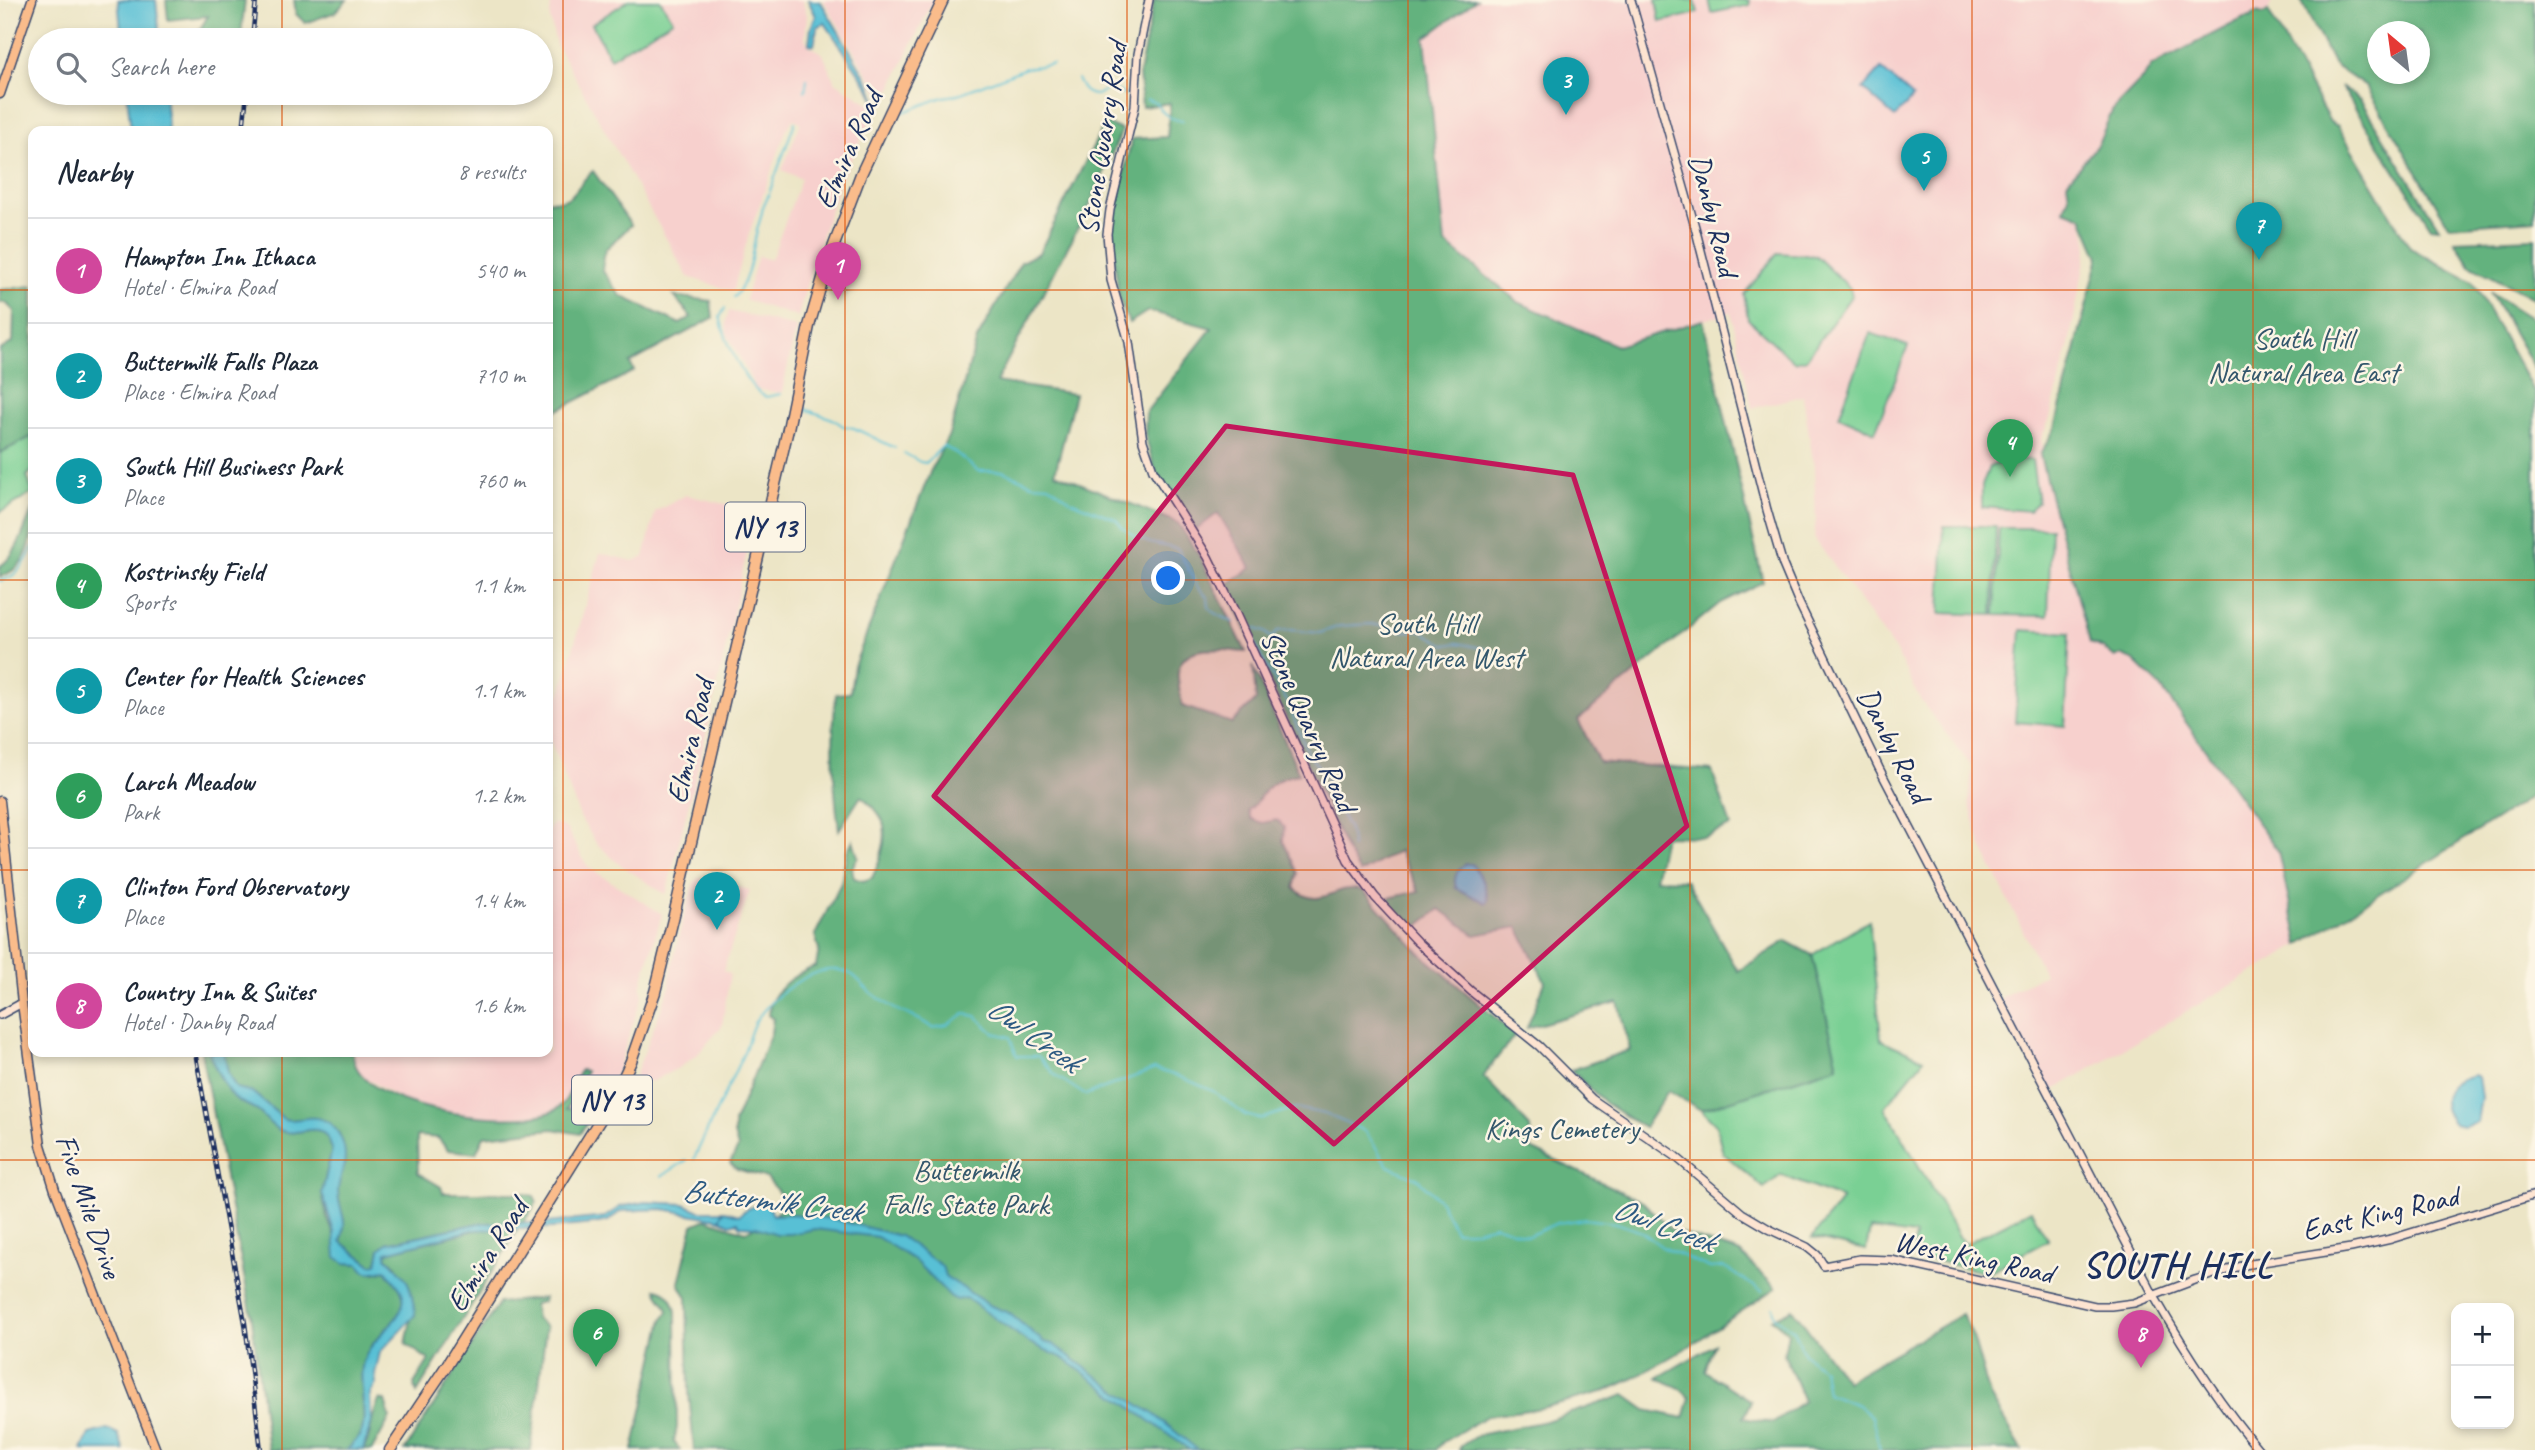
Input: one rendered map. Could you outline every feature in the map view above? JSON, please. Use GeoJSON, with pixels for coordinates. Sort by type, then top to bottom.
{"type":"FeatureCollection","features":[{"type":"Feature","properties":{"kind":"highway","name":"Elmira Road"},"geometry":{"type":"LineString","coordinates":[[390,1450],[527,1238],[616,1094],[631,1061],[655,992],[809,326],[826,268],[858,181],[943,0]]}},
{"type":"Feature","properties":{"kind":"main road"},"geometry":{"type":"LineString","coordinates":[[0,94],[32,0]]}},
{"type":"Feature","properties":{"kind":"main road","name":"Five Mile Drive"},"geometry":{"type":"LineString","coordinates":[[0,801],[28,1048]]}},
{"type":"Feature","properties":{"kind":"main road","name":"Five Mile Drive"},"geometry":{"type":"LineString","coordinates":[[29,1057],[46,1165],[156,1450]]}},
{"type":"Feature","properties":{"kind":"street","name":"Stone Quarry Road"},"geometry":{"type":"LineString","coordinates":[[1149,0],[1138,54],[1135,107],[1110,210],[1107,234],[1111,280],[1133,362],[1136,408],[1143,441],[1156,476],[1208,557],[1235,612],[1348,860],[1375,897],[1417,942],[1472,992],[1539,1046],[1592,1099],[1675,1156],[1742,1213],[1807,1247],[1817,1255],[1824,1266]]}},
{"type":"Feature","properties":{"kind":"street","name":"Danby Road"},"geometry":{"type":"LineString","coordinates":[[1631,0],[1695,227],[1767,510],[1787,574],[1879,768],[2154,1296],[2226,1411],[2259,1450]]}},
{"type":"Feature","properties":{"kind":"street"},"geometry":{"type":"LineString","coordinates":[[0,1015],[22,1003]]}},
{"type":"Feature","properties":{"kind":"street","name":"East King Road"},"geometry":{"type":"LineString","coordinates":[[2154,1296],[2245,1265],[2391,1239],[2535,1195]]}},
{"type":"Feature","properties":{"kind":"street","name":"West King Road"},"geometry":{"type":"LineString","coordinates":[[1824,1266],[1860,1259],[1891,1260],[2095,1306],[2128,1305],[2154,1296]]}},
{"type":"Feature","properties":{"kind":"highlighted area"},"geometry":{"type":"Polygon","coordinates":[[[1226,426],[1573,475],[1687,826],[1334,1144],[934,796],[1226,426]]]}},
{"type":"Feature","properties":{"kind":"shaded area"},"geometry":{"type":"Polygon","coordinates":[[[551,0],[802,0],[807,15],[805,38],[808,45],[823,54],[835,82],[877,108],[840,181],[813,261],[798,317],[745,300],[758,256],[771,260],[801,179],[782,170],[801,122],[793,119],[786,131],[749,234],[733,291],[688,277],[556,44],[550,18],[551,0]]]}},
{"type":"Feature","properties":{"kind":"shaded area"},"geometry":{"type":"Polygon","coordinates":[[[823,0],[933,0],[885,101],[876,88],[823,0]]]}},
{"type":"Feature","properties":{"kind":"shaded area"},"geometry":{"type":"Polygon","coordinates":[[[1476,0],[2273,0],[2268,11],[2263,14],[2257,12],[2113,109],[2098,144],[2072,175],[2065,210],[2082,217],[2088,245],[2069,344],[2050,418],[2041,439],[2058,530],[2103,648],[2115,658],[2121,655],[2133,660],[2160,686],[2278,851],[2299,945],[2049,1093],[2000,998],[2044,974],[1981,845],[1969,802],[1972,767],[1921,701],[1895,650],[1814,538],[1814,467],[1803,396],[1752,408],[1731,312],[1617,346],[1518,302],[1445,243],[1425,38],[1476,0]]]}},
{"type":"Feature","properties":{"kind":"shaded area"},"geometry":{"type":"Polygon","coordinates":[[[729,311],[796,327],[782,393],[756,389],[727,333],[729,311]]]}},
{"type":"Feature","properties":{"kind":"shaded area"},"geometry":{"type":"Polygon","coordinates":[[[686,495],[756,511],[712,710],[666,895],[618,863],[596,843],[581,819],[553,748],[553,702],[561,692],[600,553],[633,561],[644,557],[655,512],[686,495]]]}},
{"type":"Feature","properties":{"kind":"shaded area"},"geometry":{"type":"Polygon","coordinates":[[[553,824],[566,828],[588,867],[662,914],[641,988],[643,994],[617,1071],[598,1108],[566,1109],[586,1072],[579,1071],[570,1095],[554,1111],[488,1118],[428,1109],[405,1102],[361,1075],[353,1064],[353,1057],[553,1057],[553,824]]]}},
{"type":"Feature","properties":{"kind":"shaded area"},"geometry":{"type":"Polygon","coordinates":[[[698,878],[750,890],[723,971],[730,973],[722,1026],[697,1055],[680,1067],[653,1081],[633,1081],[670,986],[669,979],[680,931],[693,885],[698,878]]]}},
{"type":"Feature","properties":{"kind":"green space"},"geometry":{"type":"Polygon","coordinates":[[[166,0],[245,0],[242,28],[200,28],[208,16],[168,20],[166,0]]]}},
{"type":"Feature","properties":{"kind":"green space"},"geometry":{"type":"Polygon","coordinates":[[[294,0],[347,0],[336,12],[305,23],[296,14],[294,0]]]}},
{"type":"Feature","properties":{"kind":"green space"},"geometry":{"type":"Polygon","coordinates":[[[629,0],[660,0],[673,20],[610,58],[592,24],[629,0]]]}},
{"type":"Feature","properties":{"kind":"green space","name":"South Hill Natural Area West"},"geometry":{"type":"Polygon","coordinates":[[[1154,0],[1476,0],[1425,38],[1445,243],[1518,302],[1617,346],[1703,320],[1763,582],[1720,603],[1578,720],[1599,762],[1712,771],[1731,826],[1704,837],[1664,836],[1655,879],[1686,880],[1738,971],[1786,941],[1812,955],[1838,1066],[1701,1110],[1668,1091],[1644,1128],[1605,1103],[1571,1070],[1630,1050],[1618,1002],[1527,1028],[1545,982],[1518,927],[1475,935],[1440,909],[1413,930],[1384,899],[1419,891],[1399,851],[1360,873],[1346,850],[1226,585],[1251,568],[1218,513],[1196,530],[1156,473],[1145,435],[1146,412],[1212,328],[1148,311],[1129,323],[1119,298],[1111,227],[1132,139],[1167,137],[1170,103],[1142,107],[1139,74],[1154,0]]]}},
{"type":"Feature","properties":{"kind":"green space"},"geometry":{"type":"Polygon","coordinates":[[[1656,0],[1695,0],[1698,13],[1660,22],[1656,0]]]}},
{"type":"Feature","properties":{"kind":"green space"},"geometry":{"type":"Polygon","coordinates":[[[1709,0],[1749,0],[1750,5],[1712,13],[1709,0]]]}},
{"type":"Feature","properties":{"kind":"green space"},"geometry":{"type":"Polygon","coordinates":[[[2301,0],[2535,0],[2535,220],[2449,226],[2366,87],[2334,65],[2301,0]]]}},
{"type":"Feature","properties":{"kind":"green space","name":"South Hill Natural Area East"},"geometry":{"type":"Polygon","coordinates":[[[2268,11],[2330,122],[2338,126],[2410,248],[2473,282],[2535,394],[2535,794],[2299,945],[2278,851],[2160,686],[2133,660],[2121,655],[2115,658],[2103,648],[2090,643],[2040,455],[2055,428],[2099,257],[2082,217],[2064,210],[2069,196],[2067,182],[2098,144],[2113,109],[2145,76],[2151,66],[2244,18],[2252,17],[2257,12],[2263,14],[2268,11]]]}},
{"type":"Feature","properties":{"kind":"green space"},"geometry":{"type":"Polygon","coordinates":[[[2341,86],[2361,101],[2439,228],[2431,227],[2341,86]]]}},
{"type":"Feature","properties":{"kind":"green space","name":"Buttermilk Falls State Park"},"geometry":{"type":"Polygon","coordinates":[[[1105,123],[1122,130],[1089,207],[996,382],[1075,394],[1055,473],[1178,523],[1200,557],[1246,652],[1217,649],[1196,651],[1188,655],[1181,662],[1178,672],[1182,706],[1232,723],[1256,700],[1253,666],[1299,774],[1284,778],[1271,786],[1248,810],[1251,819],[1262,823],[1277,820],[1284,827],[1283,841],[1298,873],[1294,888],[1313,898],[1344,890],[1364,891],[1420,953],[1515,1035],[1483,1076],[1530,1127],[1531,1149],[1643,1202],[1671,1230],[1740,1253],[1776,1288],[1688,1347],[1634,1378],[1606,1391],[1542,1408],[1487,1416],[1443,1442],[1436,1450],[694,1450],[689,1393],[687,1298],[679,1283],[693,1225],[706,1219],[746,1232],[773,1216],[787,1203],[767,1178],[737,1169],[730,1163],[738,1148],[734,1123],[771,1033],[773,1019],[768,1015],[774,997],[784,984],[816,966],[819,950],[815,935],[841,883],[847,851],[853,840],[858,857],[852,868],[854,878],[863,881],[872,878],[884,843],[885,829],[882,818],[861,796],[839,830],[833,762],[836,694],[850,693],[854,666],[931,470],[949,435],[977,339],[1021,262],[1039,253],[1105,123]]]}},
{"type":"Feature","properties":{"kind":"green space"},"geometry":{"type":"Polygon","coordinates":[[[593,171],[631,225],[605,250],[602,270],[621,296],[680,324],[691,317],[674,296],[711,301],[713,318],[630,363],[634,371],[553,412],[553,201],[570,197],[593,171]]]}},
{"type":"Feature","properties":{"kind":"green space"},"geometry":{"type":"Polygon","coordinates":[[[2535,238],[2535,299],[2470,265],[2455,241],[2535,238]]]}},
{"type":"Feature","properties":{"kind":"green space"},"geometry":{"type":"Polygon","coordinates":[[[1778,253],[1816,256],[1850,288],[1852,295],[1806,359],[1794,362],[1748,319],[1744,294],[1778,253]]]}},
{"type":"Feature","properties":{"kind":"green space"},"geometry":{"type":"Polygon","coordinates":[[[28,287],[28,439],[0,453],[0,350],[13,342],[14,311],[5,302],[0,303],[0,290],[28,287]]]}},
{"type":"Feature","properties":{"kind":"green space"},"geometry":{"type":"Polygon","coordinates":[[[2490,292],[2535,321],[2535,370],[2490,292]]]}},
{"type":"Feature","properties":{"kind":"green space"},"geometry":{"type":"Polygon","coordinates":[[[1870,333],[1908,346],[1875,432],[1839,416],[1870,333]]]}},
{"type":"Feature","properties":{"kind":"green space"},"geometry":{"type":"Polygon","coordinates":[[[28,436],[28,496],[0,512],[0,453],[28,436]]]}},
{"type":"Feature","properties":{"kind":"green space"},"geometry":{"type":"Polygon","coordinates":[[[2008,459],[2032,460],[2038,502],[2029,511],[1982,507],[1982,486],[1989,467],[2008,459]]]}},
{"type":"Feature","properties":{"kind":"green space"},"geometry":{"type":"Polygon","coordinates":[[[28,521],[28,549],[24,558],[18,566],[0,577],[0,566],[16,548],[28,521]]]}},
{"type":"Feature","properties":{"kind":"green space"},"geometry":{"type":"Polygon","coordinates":[[[1944,526],[1996,526],[1993,615],[1940,613],[1944,526]]]}},
{"type":"Feature","properties":{"kind":"green space"},"geometry":{"type":"Polygon","coordinates":[[[1999,528],[2051,528],[2048,616],[1995,615],[1999,528]]]}},
{"type":"Feature","properties":{"kind":"green space"},"geometry":{"type":"Polygon","coordinates":[[[2021,630],[2070,633],[2065,726],[2015,722],[2021,630]]]}},
{"type":"Feature","properties":{"kind":"green space"},"geometry":{"type":"Polygon","coordinates":[[[1869,920],[1881,1040],[1924,1059],[1885,1107],[1964,1245],[2031,1210],[2048,1240],[1987,1273],[1912,1255],[1915,1235],[1870,1229],[1866,1250],[1812,1238],[1842,1199],[1781,1175],[1764,1188],[1723,1153],[1716,1125],[1701,1110],[1838,1066],[1812,955],[1869,920]]]}},
{"type":"Feature","properties":{"kind":"green space"},"geometry":{"type":"Polygon","coordinates":[[[202,1057],[211,1057],[232,1096],[256,1110],[279,1130],[316,1130],[328,1138],[332,1149],[322,1193],[327,1217],[345,1263],[359,1264],[375,1273],[386,1270],[402,1294],[403,1303],[396,1318],[365,1357],[361,1375],[363,1427],[347,1450],[268,1450],[251,1312],[202,1057]]]}},
{"type":"Feature","properties":{"kind":"green space"},"geometry":{"type":"Polygon","coordinates":[[[225,1057],[354,1057],[359,1072],[377,1088],[404,1101],[436,1110],[502,1118],[531,1116],[558,1108],[563,1104],[581,1070],[586,1071],[567,1109],[595,1109],[580,1134],[553,1129],[484,1136],[476,1153],[448,1150],[438,1138],[417,1136],[418,1173],[441,1187],[443,1193],[523,1193],[534,1196],[537,1202],[523,1223],[479,1223],[387,1243],[380,1249],[377,1265],[372,1265],[341,1241],[344,1221],[338,1184],[344,1149],[338,1132],[284,1119],[252,1092],[236,1088],[228,1073],[225,1057]]]}},
{"type":"Feature","properties":{"kind":"green space"},"geometry":{"type":"Polygon","coordinates":[[[484,1228],[519,1228],[417,1393],[414,1384],[429,1360],[406,1344],[411,1319],[415,1315],[396,1265],[386,1257],[387,1252],[484,1228]]]}},
{"type":"Feature","properties":{"kind":"green space"},"geometry":{"type":"Polygon","coordinates":[[[656,1289],[670,1297],[676,1312],[677,1427],[674,1442],[680,1450],[633,1450],[663,1319],[668,1311],[656,1289]]]}},
{"type":"Feature","properties":{"kind":"green space"},"geometry":{"type":"Polygon","coordinates":[[[544,1298],[543,1302],[534,1304],[536,1319],[546,1327],[531,1450],[405,1450],[499,1303],[544,1298]]]}},
{"type":"Feature","properties":{"kind":"green space"},"geometry":{"type":"Polygon","coordinates":[[[1793,1309],[1846,1381],[1962,1314],[1973,1337],[1990,1396],[2022,1450],[1459,1450],[1478,1435],[1546,1421],[1625,1395],[1646,1410],[1684,1418],[1690,1398],[1678,1387],[1657,1378],[1714,1345],[1705,1371],[1751,1401],[1743,1418],[1772,1423],[1804,1401],[1784,1354],[1788,1332],[1772,1319],[1793,1309]]]}},
{"type":"Feature","properties":{"kind":"green space"},"geometry":{"type":"Polygon","coordinates":[[[380,1399],[385,1401],[390,1418],[372,1450],[363,1450],[369,1437],[374,1412],[380,1399]]]}},
{"type":"Feature","properties":{"kind":"water"},"geometry":{"type":"Polygon","coordinates":[[[118,0],[156,0],[159,28],[121,28],[118,0]]]}},
{"type":"Feature","properties":{"kind":"water"},"geometry":{"type":"Polygon","coordinates":[[[808,0],[821,2],[871,86],[878,107],[869,88],[825,23],[817,27],[814,45],[809,44],[816,16],[808,0]]]}},
{"type":"Feature","properties":{"kind":"water"},"geometry":{"type":"Polygon","coordinates":[[[1881,69],[1913,97],[1895,117],[1863,89],[1881,69]]]}},
{"type":"Feature","properties":{"kind":"water"},"geometry":{"type":"Polygon","coordinates":[[[128,105],[166,105],[168,126],[130,126],[128,105]]]}},
{"type":"Feature","properties":{"kind":"water"},"geometry":{"type":"Polygon","coordinates":[[[1466,864],[1472,864],[1484,883],[1488,900],[1486,903],[1456,888],[1456,874],[1466,864]]]}},
{"type":"Feature","properties":{"kind":"water"},"geometry":{"type":"Polygon","coordinates":[[[211,1057],[225,1057],[228,1073],[236,1088],[252,1092],[284,1119],[316,1118],[324,1120],[336,1129],[343,1143],[345,1158],[338,1192],[344,1221],[341,1241],[372,1265],[377,1264],[380,1249],[387,1243],[479,1223],[547,1223],[605,1217],[620,1207],[645,1202],[684,1204],[700,1211],[722,1211],[722,1214],[724,1211],[739,1215],[753,1206],[765,1205],[769,1206],[773,1215],[792,1214],[833,1219],[900,1236],[942,1266],[945,1276],[989,1305],[1009,1313],[1044,1342],[1053,1344],[1155,1415],[1198,1450],[1190,1450],[1063,1358],[1028,1342],[966,1298],[957,1300],[951,1297],[914,1260],[877,1237],[815,1229],[777,1234],[756,1227],[740,1226],[738,1222],[730,1224],[721,1220],[721,1217],[719,1220],[663,1209],[621,1211],[608,1221],[593,1224],[472,1230],[387,1252],[386,1257],[408,1282],[415,1315],[380,1352],[375,1374],[376,1384],[370,1394],[371,1423],[363,1450],[347,1450],[363,1427],[361,1375],[365,1357],[396,1318],[403,1303],[402,1294],[386,1270],[367,1272],[359,1264],[345,1263],[336,1257],[334,1232],[322,1193],[332,1149],[328,1138],[316,1130],[279,1130],[256,1110],[232,1096],[211,1057]]]}},
{"type":"Feature","properties":{"kind":"water"},"geometry":{"type":"Polygon","coordinates":[[[2474,1075],[2478,1077],[2481,1097],[2477,1122],[2463,1126],[2454,1124],[2445,1107],[2446,1092],[2456,1082],[2474,1075]]]}},
{"type":"Feature","properties":{"kind":"water"},"geometry":{"type":"Polygon","coordinates":[[[107,1429],[118,1434],[124,1450],[82,1450],[89,1434],[107,1429]]]}},
{"type":"Feature","properties":{"kind":"waterway"},"geometry":{"type":"LineString","coordinates":[[904,112],[1026,68],[1053,64]]}},
{"type":"Feature","properties":{"kind":"waterway"},"geometry":{"type":"LineString","coordinates":[[805,91],[807,79]]}},
{"type":"Feature","properties":{"kind":"waterway"},"geometry":{"type":"LineString","coordinates":[[1077,79],[1089,94],[1097,95],[1111,89],[1131,96]]}},
{"type":"Feature","properties":{"kind":"waterway"},"geometry":{"type":"LineString","coordinates":[[1147,100],[1157,103],[1167,116],[1183,121]]}},
{"type":"Feature","properties":{"kind":"waterway"},"geometry":{"type":"LineString","coordinates":[[734,297],[745,280],[763,207],[795,122]]}},
{"type":"Feature","properties":{"kind":"waterway"},"geometry":{"type":"LineString","coordinates":[[725,308],[720,317],[731,350],[744,374],[758,392],[766,397],[781,394]]}},
{"type":"Feature","properties":{"kind":"waterway"},"geometry":{"type":"LineString","coordinates":[[802,408],[854,428],[895,448]]}},
{"type":"Feature","properties":{"kind":"waterway"},"geometry":{"type":"LineString","coordinates":[[904,453],[926,463],[943,446],[978,471],[1002,471],[1033,484],[1049,485],[1073,502],[1116,519],[1136,537],[1178,549],[1197,586],[1208,598],[1209,607],[1213,612],[1233,622]]}},
{"type":"Feature","properties":{"kind":"waterway"},"geometry":{"type":"LineString","coordinates":[[0,581],[17,572],[28,556]]}},
{"type":"Feature","properties":{"kind":"waterway"},"geometry":{"type":"LineString","coordinates":[[1248,626],[1265,632],[1270,637],[1277,631],[1320,633],[1340,626],[1371,624],[1405,631],[1421,631],[1446,645],[1458,643],[1486,649],[1492,654]]}},
{"type":"Feature","properties":{"kind":"waterway"},"geometry":{"type":"LineString","coordinates":[[1248,627],[1261,657],[1287,701],[1308,754],[1326,776],[1332,798],[1349,829],[1352,848]]}},
{"type":"Feature","properties":{"kind":"waterway","name":"Owl Creek"},"geometry":{"type":"LineString","coordinates":[[694,1159],[744,1052],[753,1025],[762,1012],[782,993],[806,977],[831,970],[843,971],[854,976],[890,1006],[932,1028],[947,1025],[964,1014],[976,1016],[994,1033],[1010,1037],[1017,1056],[1038,1056],[1055,1075],[1085,1095],[1155,1069],[1213,1091],[1245,1115],[1260,1119],[1295,1108],[1325,1114],[1365,1131],[1388,1166],[1417,1178],[1440,1201],[1455,1231],[1471,1231],[1495,1225],[1528,1236],[1557,1223],[1585,1219],[1616,1223],[1642,1232],[1662,1247],[1710,1268],[1723,1267],[1762,1291]]}},
{"type":"Feature","properties":{"kind":"waterway","name":"Owl Creek"},"geometry":{"type":"LineString","coordinates":[[662,1176],[687,1160]]}},
{"type":"Feature","properties":{"kind":"waterway","name":"Owl Creek"},"geometry":{"type":"LineString","coordinates":[[1773,1307],[1775,1317],[1794,1330],[1804,1354],[1823,1369],[1827,1393],[1858,1405],[1872,1417],[1880,1450]]}},
{"type":"Feature","properties":{"kind":"railway"},"geometry":{"type":"LineString","coordinates":[[253,28],[256,0]]}},
{"type":"Feature","properties":{"kind":"railway"},"geometry":{"type":"LineString","coordinates":[[244,126],[246,105]]}},
{"type":"Feature","properties":{"kind":"railway"},"geometry":{"type":"LineString","coordinates":[[196,1057],[245,1323],[261,1450]]}},
{"type":"Feature","properties":{"kind":"place","name":"South Hill Business Park"},"geometry":{"type":"Point","coordinates":[1566,115]}},
{"type":"Feature","properties":{"kind":"place","name":"Center for Health Sciences"},"geometry":{"type":"Point","coordinates":[1924,191]}},
{"type":"Feature","properties":{"kind":"place","name":"Clinton Ford Observatory"},"geometry":{"type":"Point","coordinates":[2259,260]}},
{"type":"Feature","properties":{"kind":"place","name":"Hampton Inn Ithaca"},"geometry":{"type":"Point","coordinates":[838,300]}},
{"type":"Feature","properties":{"kind":"place","name":"Kostrinsky Field"},"geometry":{"type":"Point","coordinates":[2010,477]}},
{"type":"Feature","properties":{"kind":"place","name":"Buttermilk Falls Plaza"},"geometry":{"type":"Point","coordinates":[717,930]}},
{"type":"Feature","properties":{"kind":"place","name":"Larch Meadow"},"geometry":{"type":"Point","coordinates":[596,1367]}},
{"type":"Feature","properties":{"kind":"place","name":"Country Inn & Suites"},"geometry":{"type":"Point","coordinates":[2141,1368]}},
{"type":"Feature","properties":{"kind":"district","name":"SOUTH HILL"},"geometry":{"type":"Point","coordinates":[2178,1264]}},
{"type":"Feature","properties":{"kind":"park label","name":"Kings Cemetery"},"geometry":{"type":"Point","coordinates":[1562,1128]}},
{"type":"Feature","properties":{"kind":"water label","name":"Buttermilk Creek"},"geometry":{"type":"Point","coordinates":[772,1200]}}]}
